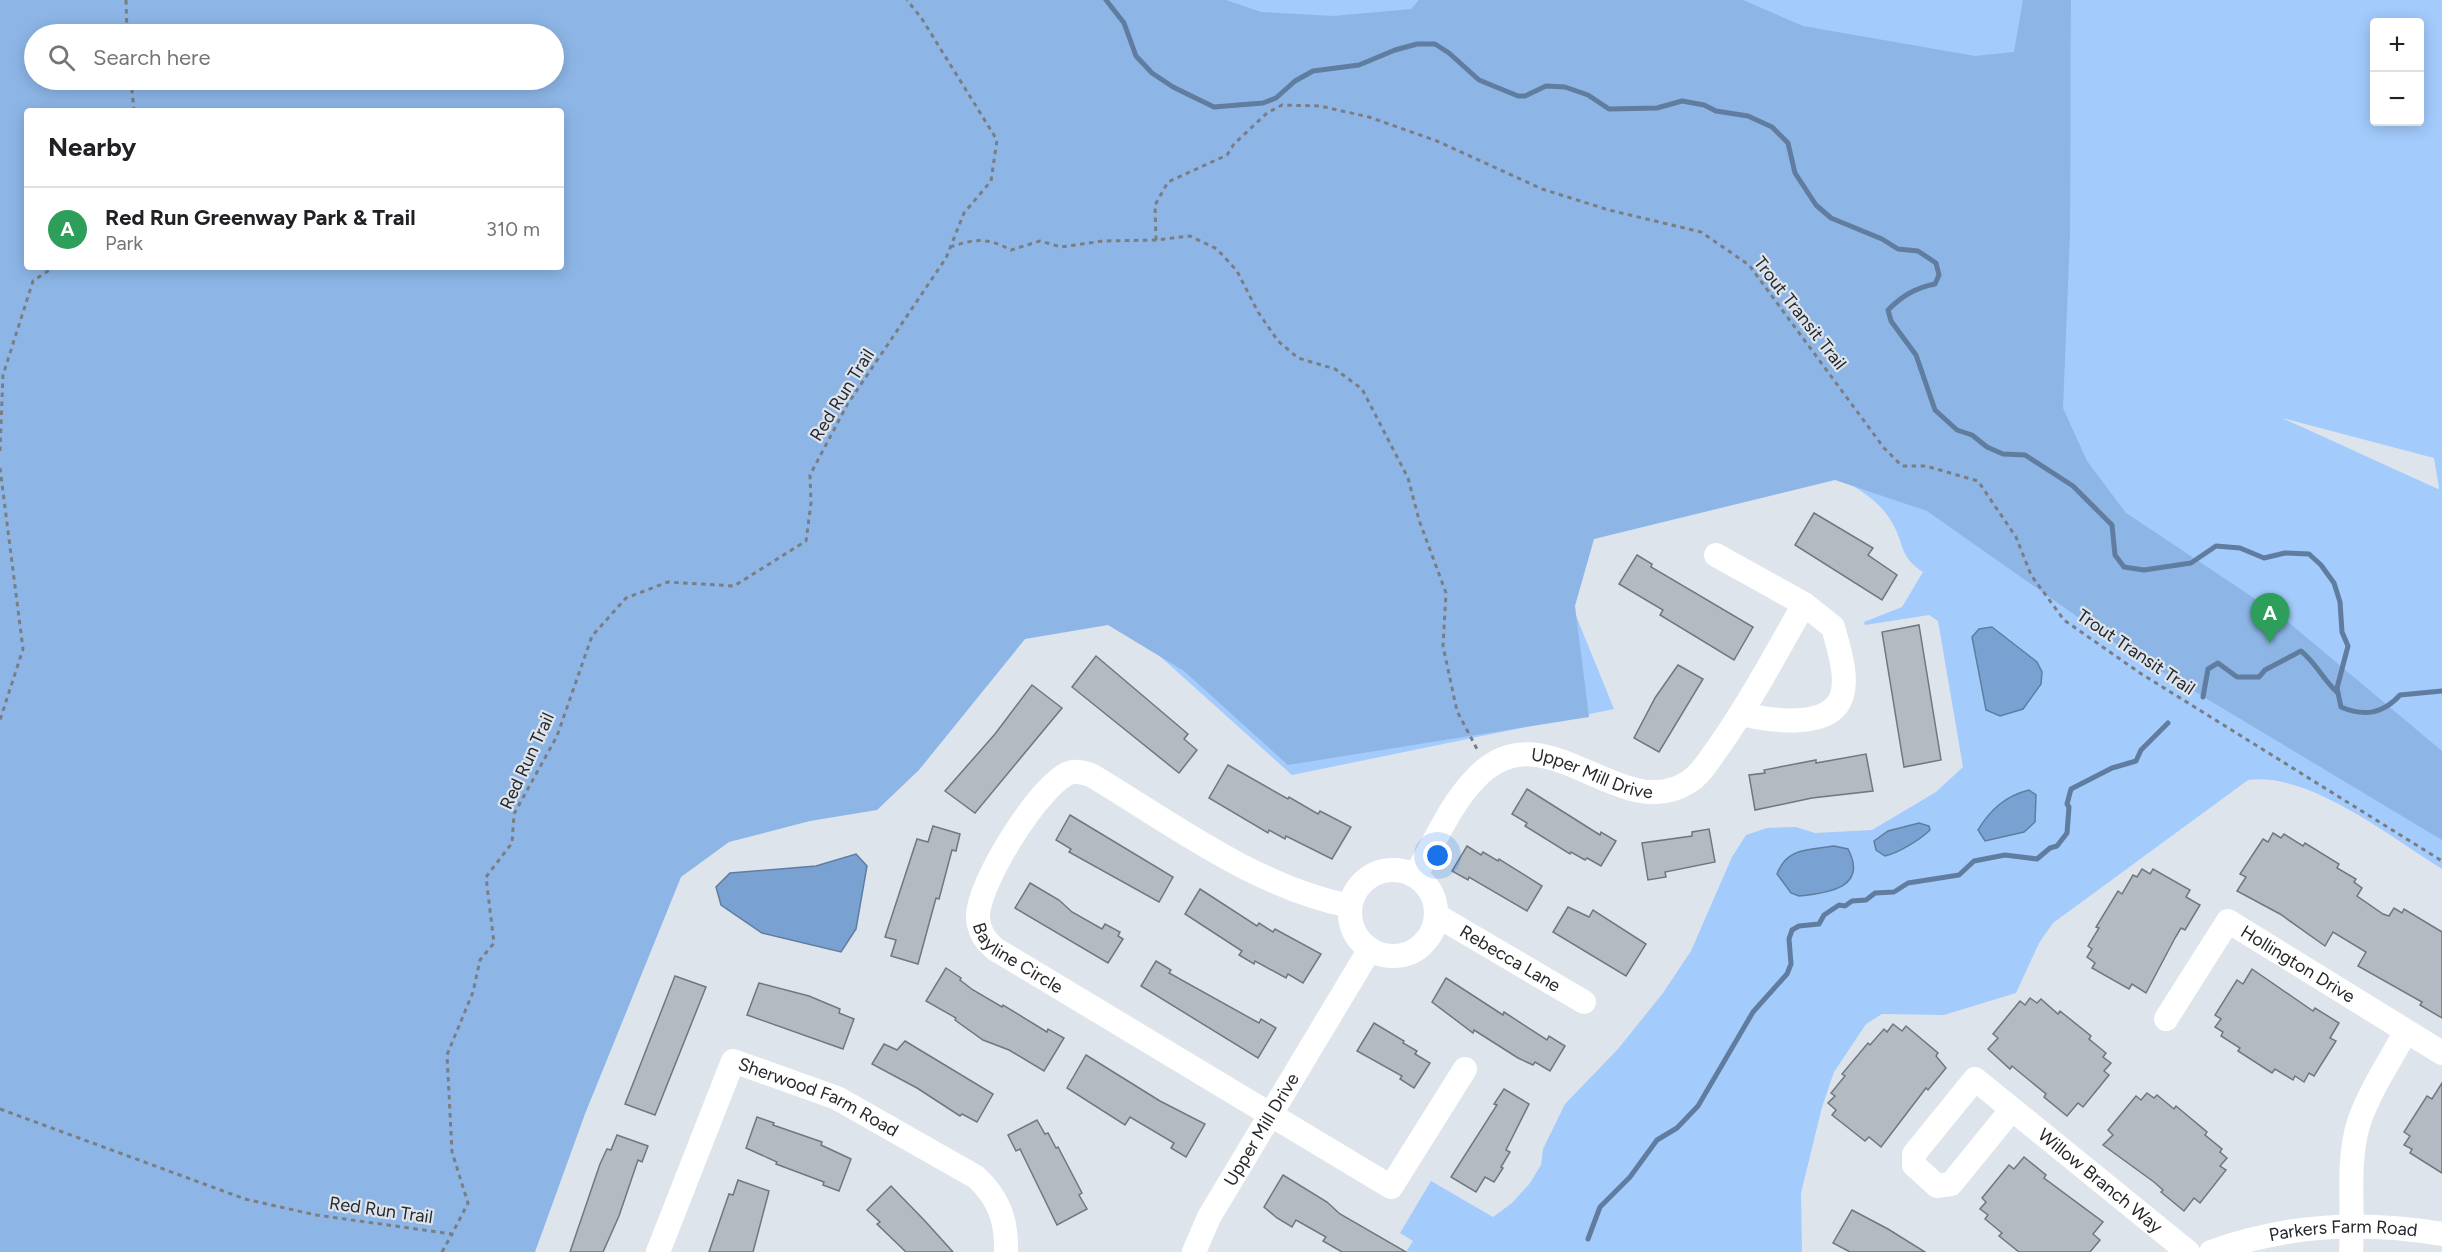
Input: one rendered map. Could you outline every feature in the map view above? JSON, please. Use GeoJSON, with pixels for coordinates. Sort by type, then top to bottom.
{"type":"FeatureCollection","features":[{"type":"Feature","properties":{"kind":"street"},"geometry":{"type":"LineString","coordinates":[[1716,555],[1804,604],[1833,627],[1843,681],[1842,696],[1834,709],[1820,715],[1781,722],[1742,714]]}},
{"type":"Feature","properties":{"kind":"street","name":"Upper Mill Drive"},"geometry":{"type":"LineString","coordinates":[[1415,876],[1463,793],[1487,769],[1513,757],[1538,755],[1583,768],[1630,791],[1648,792],[1687,784],[1701,771],[1742,714],[1804,604]]}},
{"type":"Feature","properties":{"kind":"street","name":"Bayline Circle"},"geometry":{"type":"LineString","coordinates":[[1271,1115],[995,949],[983,938],[980,928],[978,916],[983,893],[1002,855],[1034,805],[1059,779],[1070,772],[1079,771],[1091,775],[1249,870],[1294,892],[1350,906]]}},
{"type":"Feature","properties":{"kind":"street"},"geometry":{"type":"LineString","coordinates":[[1388,870],[1402,871],[1415,876],[1431,893],[1436,915],[1432,930],[1424,942],[1412,951],[1398,955],[1383,954],[1370,949],[1354,930],[1350,906],[1355,893],[1363,882],[1375,874],[1388,870]]}},
{"type":"Feature","properties":{"kind":"street","name":"Rebecca Lane"},"geometry":{"type":"LineString","coordinates":[[1436,915],[1584,1002]]}},
{"type":"Feature","properties":{"kind":"street","name":"Hollington Drive"},"geometry":{"type":"LineString","coordinates":[[2166,1019],[2228,921],[2442,1053]]}},
{"type":"Feature","properties":{"kind":"street","name":"Upper Mill Drive"},"geometry":{"type":"LineString","coordinates":[[1194,1252],[1209,1217],[1370,949]]}},
{"type":"Feature","properties":{"kind":"street"},"geometry":{"type":"LineString","coordinates":[[2351,1252],[2353,1159],[2359,1124],[2370,1094],[2406,1031]]}},
{"type":"Feature","properties":{"kind":"street","name":"Sherwood Farm Road"},"geometry":{"type":"LineString","coordinates":[[658,1252],[733,1061],[837,1098],[976,1177],[991,1190],[999,1205],[1005,1224],[1006,1252]]}},
{"type":"Feature","properties":{"kind":"street"},"geometry":{"type":"LineString","coordinates":[[1271,1115],[1391,1187],[1466,1069]]}},
{"type":"Feature","properties":{"kind":"street","name":"Willow Branch Way"},"geometry":{"type":"LineString","coordinates":[[2012,1109],[2188,1252]]}},
{"type":"Feature","properties":{"kind":"street","name":"Parkers Farm Road"},"geometry":{"type":"LineString","coordinates":[[2211,1252],[2247,1239],[2296,1229],[2400,1227],[2442,1234]]}},
{"type":"Feature","properties":{"kind":"path"},"geometry":{"type":"LineString","coordinates":[[126,0],[127,24]]}},
{"type":"Feature","properties":{"kind":"path","name":"Red Run Trail"},"geometry":{"type":"LineString","coordinates":[[0,1109],[245,1199],[316,1215],[452,1234],[468,1203],[452,1152],[447,1055],[473,992],[480,960],[494,943],[486,878],[512,843],[514,814],[557,736],[592,636],[626,598],[668,582],[734,586],[806,541],[811,502],[810,475],[847,405],[904,324],[950,248],[964,213],[991,181],[997,140],[922,19],[907,0]]}},
{"type":"Feature","properties":{"kind":"path"},"geometry":{"type":"LineString","coordinates":[[132,90],[134,108]]}},
{"type":"Feature","properties":{"kind":"path","name":"Trout Transit Trail"},"geometry":{"type":"LineString","coordinates":[[1156,240],[1155,205],[1168,182],[1227,155],[1234,144],[1267,113],[1282,105],[1320,106],[1370,117],[1437,141],[1542,189],[1609,210],[1701,232],[1749,265],[1884,448],[1902,466],[1926,466],[1978,481],[2016,537],[2031,575],[2064,620],[2140,673],[2442,861]]}},
{"type":"Feature","properties":{"kind":"path"},"geometry":{"type":"LineString","coordinates":[[950,248],[974,240],[997,243],[1011,250],[1040,241],[1060,247],[1126,239],[1156,240],[1190,236],[1217,249],[1237,271],[1258,312],[1278,341],[1298,358],[1335,369],[1362,389],[1408,478],[1419,520],[1446,593],[1443,645],[1455,702],[1487,769]]}},
{"type":"Feature","properties":{"kind":"path"},"geometry":{"type":"LineString","coordinates":[[0,451],[3,375],[33,281],[50,270]]}},
{"type":"Feature","properties":{"kind":"path"},"geometry":{"type":"LineString","coordinates":[[0,468],[23,649],[0,720]]}},
{"type":"Feature","properties":{"kind":"path"},"geometry":{"type":"LineString","coordinates":[[442,1252],[452,1234]]}},
{"type":"Feature","properties":{"kind":"shaded area"},"geometry":{"type":"Polygon","coordinates":[[[0,0],[2062,0],[2069,264],[2071,0],[2442,0],[2442,869],[2374,825],[2323,796],[2272,780],[2248,780],[2053,923],[2039,943],[2016,993],[1944,1015],[1882,1014],[1866,1024],[1834,1072],[1822,1107],[1801,1193],[1802,1252],[1406,1252],[1413,1241],[1400,1233],[1431,1181],[1493,1217],[1512,1203],[1530,1183],[1541,1165],[1543,1149],[1565,1104],[1618,1049],[1663,993],[1691,951],[1732,857],[1746,835],[1767,828],[1796,827],[1815,833],[1872,830],[1936,792],[1963,767],[1938,621],[1929,615],[1865,625],[1864,622],[1902,607],[1923,572],[1909,560],[1891,521],[1880,507],[1859,490],[1836,476],[1546,542],[1614,709],[1292,775],[945,463],[0,1252],[0,0]],[[2282,418],[2438,489],[2434,458],[2282,418]]]}},
{"type":"Feature","properties":{"kind":"shaded area"},"geometry":{"type":"Polygon","coordinates":[[[0,0],[1226,0],[1261,12],[1333,16],[1411,9],[1419,0],[1743,0],[1803,26],[1975,56],[2014,52],[2023,0],[2071,0],[2070,235],[2063,408],[2087,461],[2126,513],[2281,616],[2442,751],[2442,840],[2119,646],[1927,511],[1835,480],[1594,539],[1575,606],[1589,717],[1288,765],[1184,671],[1108,625],[1025,639],[919,770],[877,810],[810,821],[729,842],[681,877],[585,1114],[535,1252],[0,1252],[0,0]]]}},
{"type":"Feature","properties":{"kind":"shaded area"},"geometry":{"type":"Polygon","coordinates":[[[1992,627],[2037,662],[2042,672],[2041,684],[2023,709],[2000,716],[1986,710],[1972,637],[1979,629],[1992,627]]]}},
{"type":"Feature","properties":{"kind":"shaded area"},"geometry":{"type":"Polygon","coordinates":[[[2029,790],[2036,795],[2035,822],[2024,832],[1985,841],[1978,830],[1988,816],[2005,800],[2029,790]]]}},
{"type":"Feature","properties":{"kind":"shaded area"},"geometry":{"type":"Polygon","coordinates":[[[1919,823],[1929,826],[1930,830],[1915,842],[1885,856],[1876,850],[1874,841],[1888,831],[1919,823]]]}},
{"type":"Feature","properties":{"kind":"shaded area"},"geometry":{"type":"Polygon","coordinates":[[[1834,846],[1848,849],[1853,862],[1853,872],[1849,880],[1843,886],[1823,893],[1799,896],[1791,893],[1777,874],[1781,865],[1800,851],[1834,846]]]}},
{"type":"Feature","properties":{"kind":"shaded area"},"geometry":{"type":"Polygon","coordinates":[[[856,854],[867,866],[856,929],[841,952],[762,933],[721,905],[716,887],[730,873],[816,866],[856,854]]]}},
{"type":"Feature","properties":{"kind":"building"},"geometry":{"type":"Polygon","coordinates":[[[1814,513],[1873,548],[1868,555],[1897,575],[1882,600],[1795,545],[1814,513]]]}},
{"type":"Feature","properties":{"kind":"building"},"geometry":{"type":"Polygon","coordinates":[[[1637,555],[1652,564],[1651,567],[1753,627],[1734,660],[1660,615],[1663,610],[1619,584],[1637,555]]]}},
{"type":"Feature","properties":{"kind":"building"},"geometry":{"type":"Polygon","coordinates":[[[1919,625],[1941,760],[1904,767],[1882,632],[1919,625]]]}},
{"type":"Feature","properties":{"kind":"building"},"geometry":{"type":"Polygon","coordinates":[[[1096,656],[1188,734],[1184,739],[1197,750],[1179,773],[1072,687],[1096,656]]]}},
{"type":"Feature","properties":{"kind":"building"},"geometry":{"type":"Polygon","coordinates":[[[1678,665],[1703,679],[1659,752],[1634,738],[1655,698],[1678,665]]]}},
{"type":"Feature","properties":{"kind":"building"},"geometry":{"type":"Polygon","coordinates":[[[1032,685],[1062,708],[975,813],[945,791],[995,734],[1032,685]]]}},
{"type":"Feature","properties":{"kind":"building"},"geometry":{"type":"Polygon","coordinates":[[[1866,754],[1873,791],[1812,798],[1755,810],[1749,775],[1816,760],[1816,763],[1866,754]]]}},
{"type":"Feature","properties":{"kind":"building"},"geometry":{"type":"Polygon","coordinates":[[[1228,765],[1288,799],[1289,797],[1318,814],[1320,811],[1351,827],[1332,859],[1286,836],[1285,839],[1269,830],[1268,833],[1209,798],[1228,765]]]}},
{"type":"Feature","properties":{"kind":"building"},"geometry":{"type":"Polygon","coordinates":[[[1527,789],[1600,835],[1601,832],[1616,841],[1601,866],[1587,858],[1585,860],[1571,852],[1570,854],[1525,826],[1527,823],[1512,814],[1527,789]]]}},
{"type":"Feature","properties":{"kind":"building"},"geometry":{"type":"Polygon","coordinates":[[[1070,815],[1173,877],[1159,902],[1069,852],[1071,849],[1056,840],[1070,815]]]}},
{"type":"Feature","properties":{"kind":"building"},"geometry":{"type":"Polygon","coordinates":[[[933,826],[960,834],[956,851],[952,850],[939,899],[936,898],[918,964],[891,956],[896,940],[885,937],[917,839],[928,842],[933,826]]]}},
{"type":"Feature","properties":{"kind":"building"},"geometry":{"type":"Polygon","coordinates":[[[1709,829],[1715,862],[1665,872],[1666,877],[1648,880],[1642,843],[1692,836],[1692,832],[1709,829]]]}},
{"type":"Feature","properties":{"kind":"building"},"geometry":{"type":"Polygon","coordinates":[[[2273,833],[2281,838],[2284,834],[2303,846],[2305,843],[2339,864],[2337,868],[2356,879],[2354,882],[2362,888],[2357,896],[2383,914],[2389,916],[2394,908],[2402,913],[2404,909],[2442,932],[2442,1018],[2420,1005],[2422,1002],[2358,966],[2366,952],[2333,932],[2325,946],[2280,914],[2237,891],[2246,877],[2240,874],[2263,839],[2268,842],[2273,833]]]}},
{"type":"Feature","properties":{"kind":"building"},"geometry":{"type":"Polygon","coordinates":[[[1467,846],[1481,855],[1483,852],[1498,861],[1499,859],[1542,886],[1527,911],[1469,877],[1468,880],[1452,871],[1467,846]]]}},
{"type":"Feature","properties":{"kind":"building"},"geometry":{"type":"Polygon","coordinates":[[[2142,869],[2150,874],[2153,869],[2190,890],[2186,897],[2200,905],[2185,930],[2181,928],[2146,993],[2132,984],[2129,989],[2092,968],[2095,963],[2087,957],[2092,949],[2088,946],[2099,928],[2096,927],[2118,891],[2122,894],[2133,875],[2137,877],[2142,869]]]}},
{"type":"Feature","properties":{"kind":"building"},"geometry":{"type":"Polygon","coordinates":[[[1030,883],[1059,900],[1072,912],[1102,929],[1105,924],[1120,932],[1118,936],[1123,939],[1108,963],[1015,908],[1030,883]]]}},
{"type":"Feature","properties":{"kind":"building"},"geometry":{"type":"Polygon","coordinates":[[[1200,889],[1257,926],[1259,923],[1273,932],[1275,929],[1321,954],[1303,983],[1288,974],[1286,978],[1255,961],[1254,964],[1239,955],[1242,951],[1185,914],[1200,889]]]}},
{"type":"Feature","properties":{"kind":"building"},"geometry":{"type":"Polygon","coordinates":[[[1568,907],[1589,917],[1593,910],[1646,944],[1626,976],[1553,932],[1568,907]]]}},
{"type":"Feature","properties":{"kind":"building"},"geometry":{"type":"Polygon","coordinates":[[[1156,961],[1171,970],[1169,973],[1259,1023],[1261,1019],[1276,1028],[1258,1058],[1141,986],[1156,961]]]}},
{"type":"Feature","properties":{"kind":"building"},"geometry":{"type":"Polygon","coordinates":[[[946,968],[973,990],[1047,1032],[1048,1029],[1064,1038],[1044,1071],[1009,1050],[983,1040],[955,1020],[956,1018],[926,1001],[946,968]]]}},
{"type":"Feature","properties":{"kind":"building"},"geometry":{"type":"Polygon","coordinates":[[[2252,969],[2313,1011],[2315,1008],[2339,1023],[2330,1038],[2336,1041],[2314,1076],[2309,1073],[2304,1082],[2295,1076],[2293,1080],[2275,1069],[2272,1073],[2238,1051],[2240,1048],[2221,1036],[2223,1032],[2215,1027],[2221,1019],[2215,1015],[2237,980],[2243,984],[2252,969]]]}},
{"type":"Feature","properties":{"kind":"building"},"geometry":{"type":"Polygon","coordinates":[[[675,976],[706,987],[655,1115],[625,1104],[675,976]]]}},
{"type":"Feature","properties":{"kind":"building"},"geometry":{"type":"Polygon","coordinates":[[[1446,978],[1503,1015],[1504,1012],[1547,1040],[1549,1036],[1565,1046],[1550,1071],[1535,1062],[1533,1065],[1518,1058],[1474,1030],[1473,1033],[1432,1002],[1446,978]]]}},
{"type":"Feature","properties":{"kind":"building"},"geometry":{"type":"Polygon","coordinates":[[[759,983],[809,996],[840,1009],[839,1013],[854,1019],[843,1049],[747,1015],[759,983]]]}},
{"type":"Feature","properties":{"kind":"building"},"geometry":{"type":"Polygon","coordinates":[[[2030,998],[2037,1003],[2041,999],[2058,1014],[2060,1011],[2091,1036],[2089,1039],[2106,1053],[2103,1057],[2111,1063],[2104,1071],[2109,1075],[2083,1107],[2078,1103],[2067,1116],[2044,1097],[2046,1094],[2012,1066],[2010,1069],[1988,1049],[1998,1038],[1993,1034],[2020,1001],[2025,1005],[2030,998]]]}},
{"type":"Feature","properties":{"kind":"building"},"geometry":{"type":"Polygon","coordinates":[[[1374,1023],[1404,1041],[1403,1043],[1417,1051],[1415,1054],[1430,1063],[1414,1088],[1400,1079],[1402,1076],[1357,1051],[1374,1023]]]}},
{"type":"Feature","properties":{"kind":"building"},"geometry":{"type":"Polygon","coordinates":[[[1893,1024],[1902,1031],[1906,1026],[1938,1053],[1936,1056],[1946,1068],[1928,1090],[1926,1088],[1881,1147],[1869,1137],[1865,1141],[1832,1115],[1836,1110],[1828,1103],[1835,1096],[1831,1093],[1845,1076],[1842,1074],[1868,1043],[1870,1045],[1884,1029],[1887,1032],[1893,1024]]]}},
{"type":"Feature","properties":{"kind":"building"},"geometry":{"type":"Polygon","coordinates":[[[905,1041],[993,1094],[977,1122],[962,1114],[960,1116],[917,1088],[872,1064],[884,1044],[897,1050],[905,1041]]]}},
{"type":"Feature","properties":{"kind":"building"},"geometry":{"type":"Polygon","coordinates":[[[1086,1055],[1160,1101],[1205,1124],[1186,1157],[1171,1148],[1174,1143],[1130,1117],[1125,1125],[1067,1088],[1086,1055]]]}},
{"type":"Feature","properties":{"kind":"building"},"geometry":{"type":"Polygon","coordinates":[[[2442,1083],[2442,1173],[2410,1153],[2412,1149],[2404,1145],[2410,1136],[2404,1132],[2427,1096],[2432,1099],[2442,1083]]]}},
{"type":"Feature","properties":{"kind":"building"},"geometry":{"type":"Polygon","coordinates":[[[1504,1089],[1529,1104],[1506,1150],[1510,1152],[1501,1167],[1503,1168],[1494,1182],[1485,1177],[1476,1192],[1451,1177],[1497,1105],[1494,1104],[1504,1089]]]}},
{"type":"Feature","properties":{"kind":"building"},"geometry":{"type":"Polygon","coordinates":[[[2147,1093],[2154,1098],[2157,1095],[2174,1109],[2176,1106],[2207,1132],[2205,1135],[2222,1149],[2220,1152],[2227,1158],[2220,1166],[2226,1170],[2200,1203],[2194,1198],[2184,1211],[2161,1192],[2163,1190],[2154,1182],[2103,1145],[2113,1135],[2108,1130],[2136,1096],[2141,1100],[2147,1093]]]}},
{"type":"Feature","properties":{"kind":"building"},"geometry":{"type":"Polygon","coordinates":[[[757,1117],[822,1142],[821,1145],[851,1159],[839,1191],[823,1185],[824,1182],[776,1164],[777,1162],[746,1148],[757,1117]]]}},
{"type":"Feature","properties":{"kind":"building"},"geometry":{"type":"Polygon","coordinates":[[[1037,1120],[1045,1134],[1048,1133],[1056,1148],[1058,1147],[1082,1193],[1079,1195],[1087,1209],[1057,1225],[1020,1149],[1016,1151],[1008,1135],[1037,1120]]]}},
{"type":"Feature","properties":{"kind":"building"},"geometry":{"type":"Polygon","coordinates":[[[617,1135],[648,1146],[642,1162],[638,1160],[619,1216],[603,1252],[570,1252],[600,1164],[607,1149],[611,1150],[617,1135]]]}},
{"type":"Feature","properties":{"kind":"building"},"geometry":{"type":"Polygon","coordinates":[[[2024,1157],[2046,1175],[2044,1178],[2103,1222],[2093,1234],[2100,1240],[2090,1252],[2019,1252],[1999,1236],[2002,1233],[1985,1219],[1988,1215],[1980,1209],[1986,1202],[1982,1198],[2009,1165],[2014,1169],[2024,1157]]]}},
{"type":"Feature","properties":{"kind":"building"},"geometry":{"type":"Polygon","coordinates":[[[1283,1175],[1327,1202],[1340,1214],[1406,1252],[1342,1252],[1323,1241],[1326,1237],[1296,1220],[1292,1227],[1277,1218],[1264,1207],[1283,1175]]]}},
{"type":"Feature","properties":{"kind":"building"},"geometry":{"type":"Polygon","coordinates":[[[738,1180],[769,1191],[753,1252],[709,1252],[729,1194],[733,1195],[738,1180]]]}},
{"type":"Feature","properties":{"kind":"building"},"geometry":{"type":"Polygon","coordinates":[[[891,1186],[953,1252],[906,1252],[877,1224],[880,1222],[867,1210],[891,1186]]]}},
{"type":"Feature","properties":{"kind":"building"},"geometry":{"type":"Polygon","coordinates":[[[1852,1210],[1925,1252],[1850,1252],[1833,1243],[1852,1210]]]}},
{"type":"Feature","properties":{"kind":"waterway"},"geometry":{"type":"LineString","coordinates":[[1106,0],[1124,23],[1136,56],[1152,73],[1173,87],[1214,107],[1263,103],[1276,98],[1295,81],[1313,71],[1359,65],[1395,50],[1417,44],[1435,44],[1449,53],[1479,80],[1518,96],[1525,96],[1546,86],[1565,87],[1588,95],[1609,109],[1657,108],[1682,101],[1704,105],[1716,111],[1748,116],[1772,127],[1788,143],[1795,173],[1816,205],[1831,218],[1882,239],[1898,249],[1918,251],[1936,263],[1939,275],[1935,284],[1909,293],[1888,310],[1891,321],[1916,355],[1935,410],[1957,430],[1972,435],[1987,447],[2003,454],[2025,455],[2073,486],[2112,525],[2115,555],[2124,567],[2144,570],[2191,563],[2216,546],[2240,548],[2264,558],[2285,553],[2309,554],[2321,565],[2334,583],[2340,602],[2342,632],[2348,646],[2337,688],[2341,707],[2358,712],[2373,712],[2387,706],[2400,695],[2442,691]]}},
{"type":"Feature","properties":{"kind":"waterway"},"geometry":{"type":"LineString","coordinates":[[2203,697],[2208,669],[2218,663],[2237,677],[2259,677],[2265,670],[2301,651],[2337,692]]}},
{"type":"Feature","properties":{"kind":"waterway"},"geometry":{"type":"LineString","coordinates":[[1588,1239],[1600,1207],[1630,1177],[1657,1140],[1677,1128],[1698,1106],[1753,1012],[1787,974],[1791,964],[1789,939],[1792,930],[1799,926],[1819,924],[1824,915],[1839,905],[1845,906],[1852,901],[1866,900],[1875,893],[1894,892],[1908,883],[1959,875],[1974,861],[2005,855],[2037,859],[2050,848],[2057,846],[2067,833],[2069,807],[2067,804],[2071,789],[2112,768],[2136,761],[2141,750],[2168,723]]}},
{"type":"Feature","properties":{"kind":"place","name":"Red Run Greenway Park & Trail"},"geometry":{"type":"Point","coordinates":[2270,643]}}]}
